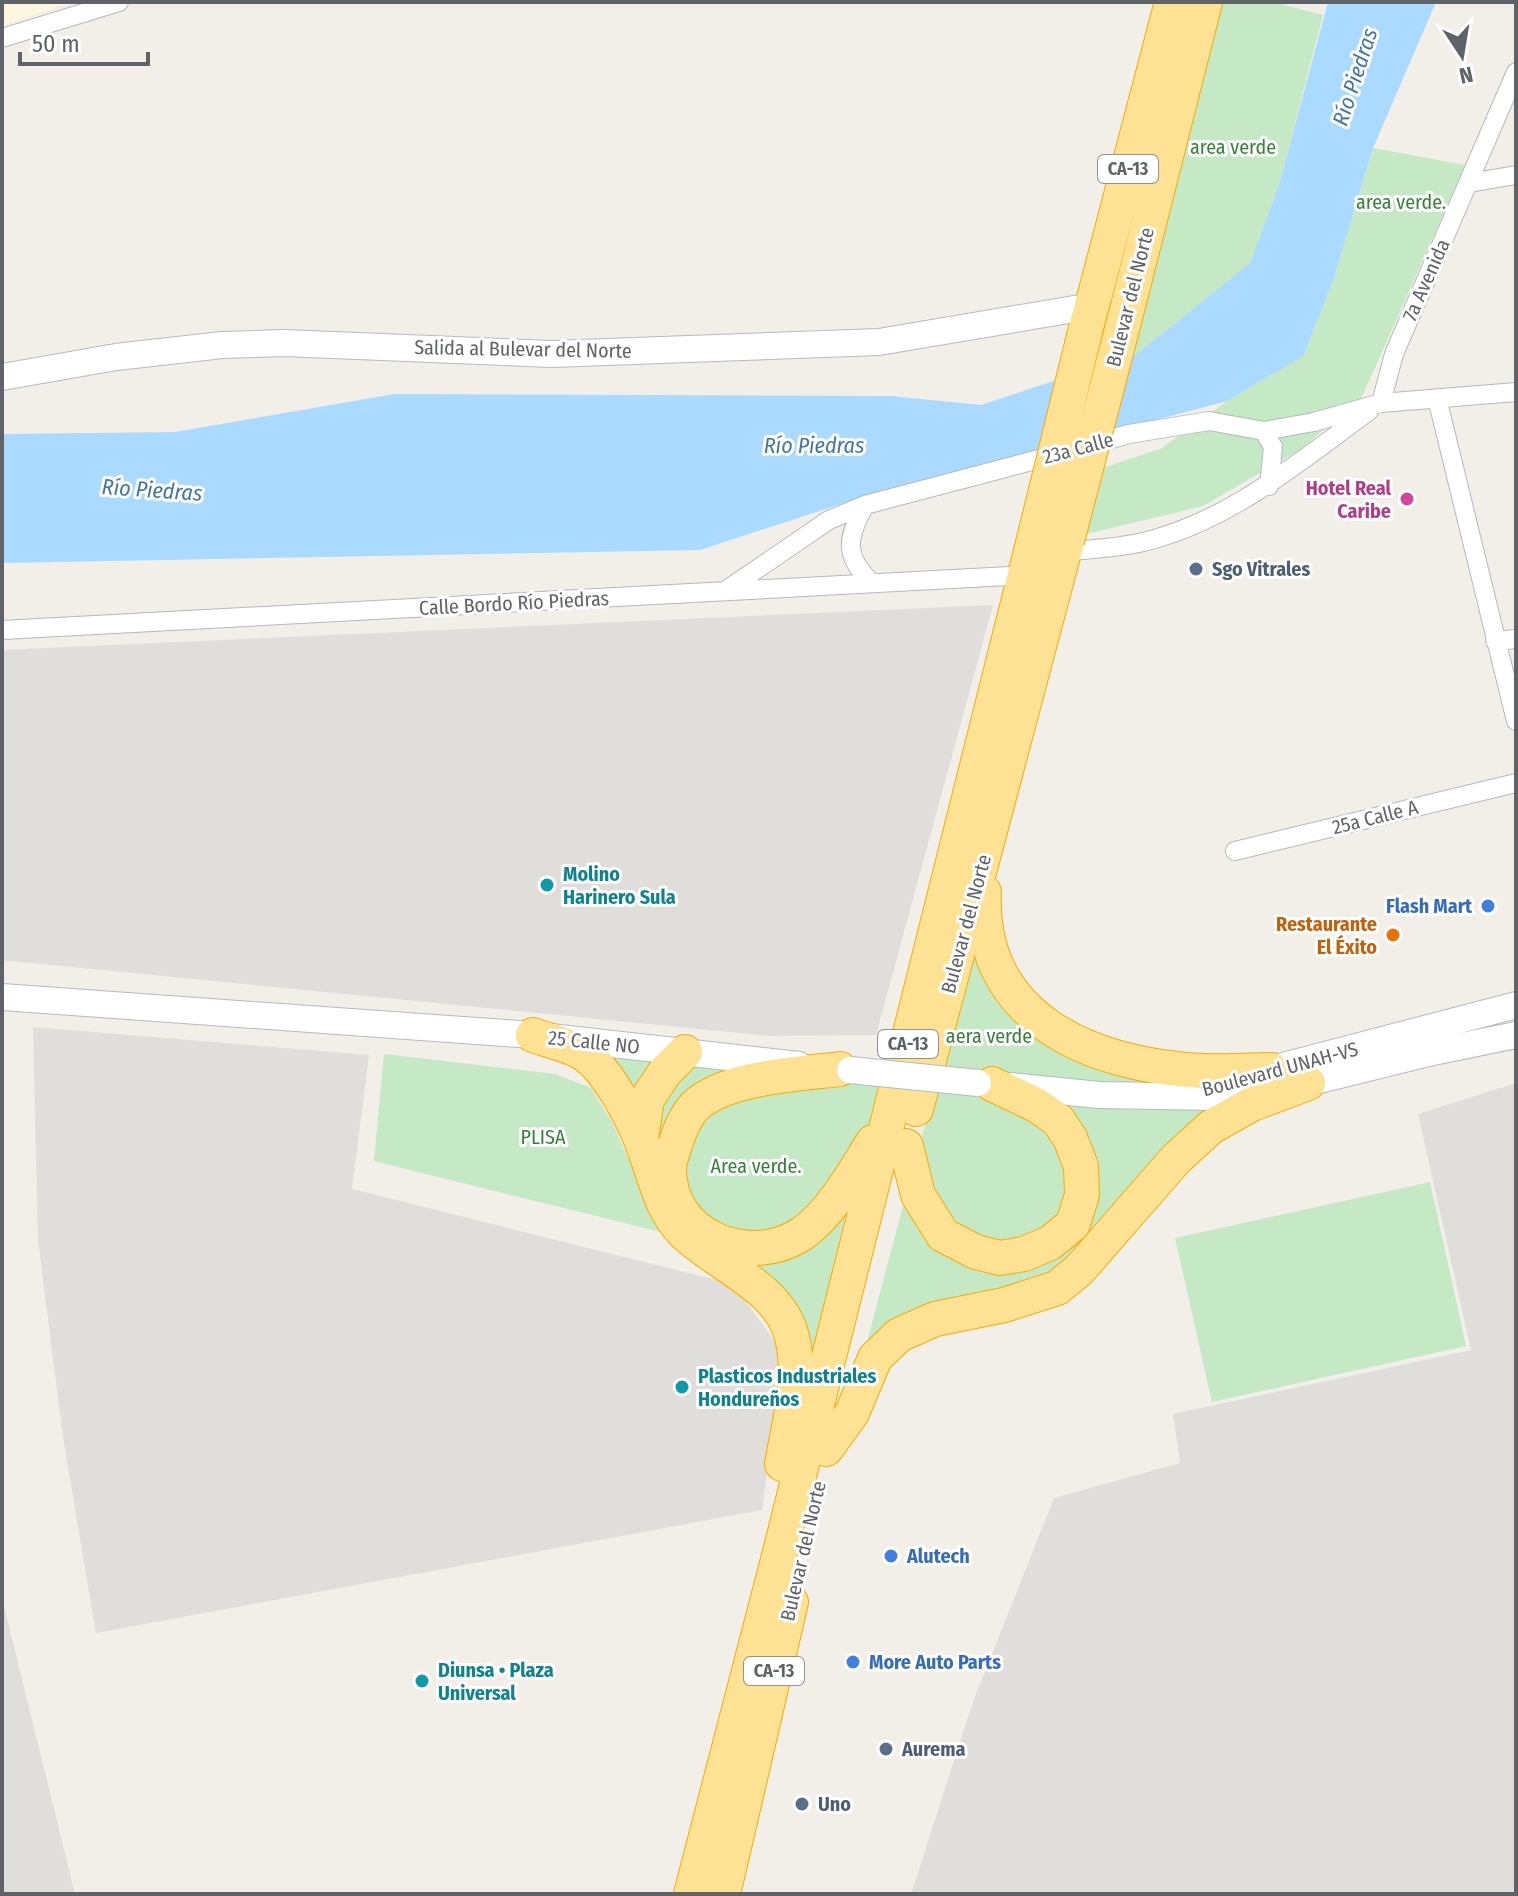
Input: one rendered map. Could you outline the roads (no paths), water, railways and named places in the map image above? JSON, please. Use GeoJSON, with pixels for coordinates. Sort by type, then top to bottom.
{"type":"FeatureCollection","features":[{"type":"Feature","properties":{"kind":"highway","name":"Bulevar del Norte"},"geometry":{"type":"LineString","coordinates":[[691,1894],[1027,575],[1056,541],[1088,321],[1172,2]]}},
{"type":"Feature","properties":{"kind":"highway","name":"Bulevar del Norte"},"geometry":{"type":"LineString","coordinates":[[723,1894],[826,1449],[986,847],[1056,541],[1128,306],[1205,2]]}},
{"type":"Feature","properties":{"kind":"highway"},"geometry":{"type":"LineString","coordinates":[[986,847],[983,911],[988,943],[997,969],[1030,1013],[1042,1023],[1096,1052],[1136,1063],[1205,1072],[1271,1070]]}},
{"type":"Feature","properties":{"kind":"highway"},"geometry":{"type":"LineString","coordinates":[[533,1035],[584,1054],[607,1075],[641,1139],[656,1187],[682,1231],[754,1285],[780,1311],[792,1335],[797,1374],[778,1489],[779,1556]]}},
{"type":"Feature","properties":{"kind":"highway"},"geometry":{"type":"LineString","coordinates":[[641,1139],[647,1099],[665,1072],[685,1052]]}},
{"type":"Feature","properties":{"kind":"highway"},"geometry":{"type":"LineString","coordinates":[[845,1070],[764,1078],[726,1088],[695,1107],[679,1132],[669,1166],[671,1190],[685,1217],[708,1238],[740,1249],[779,1245],[804,1232],[847,1184],[891,1114]]}},
{"type":"Feature","properties":{"kind":"highway"},"geometry":{"type":"LineString","coordinates":[[826,1449],[852,1413],[875,1358],[899,1335],[935,1319],[1004,1305],[1057,1288],[1079,1270],[1176,1159],[1211,1127],[1252,1104],[1308,1083]]}},
{"type":"Feature","properties":{"kind":"highway"},"geometry":{"type":"LineString","coordinates":[[906,1146],[918,1195],[943,1235],[976,1252],[1000,1258],[1024,1254],[1050,1243],[1073,1224],[1082,1195],[1081,1166],[1070,1138],[1058,1120],[1036,1105],[985,1084]]}},
{"type":"Feature","properties":{"kind":"main road","name":"Salida al Bulevar del Norte"},"geometry":{"type":"LineString","coordinates":[[2,377],[116,357],[222,345],[284,343],[552,354],[879,342],[1088,321]]}},
{"type":"Feature","properties":{"kind":"main road","name":"25 Calle NO"},"geometry":{"type":"LineString","coordinates":[[2,997],[533,1035],[1113,1096],[1185,1095]]}},
{"type":"Feature","properties":{"kind":"main road","name":"Boulevard UNAH-VS"},"geometry":{"type":"LineString","coordinates":[[1185,1095],[1212,1084],[1516,1005]]}},
{"type":"Feature","properties":{"kind":"main road","name":"Boulevard UNAH-VS"},"geometry":{"type":"LineString","coordinates":[[1185,1095],[1215,1097],[1308,1083],[1516,1035]]}},
{"type":"Feature","properties":{"kind":"street"},"geometry":{"type":"LineString","coordinates":[[2,38],[119,2]]}},
{"type":"Feature","properties":{"kind":"street","name":"7a Avenida"},"geometry":{"type":"LineString","coordinates":[[1381,403],[1394,354],[1516,72]]}},
{"type":"Feature","properties":{"kind":"street"},"geometry":{"type":"LineString","coordinates":[[1469,183],[1516,175]]}},
{"type":"Feature","properties":{"kind":"street","name":"23a Calle"},"geometry":{"type":"LineString","coordinates":[[725,591],[829,520],[865,505],[1129,434],[1209,421],[1264,431],[1314,422],[1381,403],[1516,392]]}},
{"type":"Feature","properties":{"kind":"street"},"geometry":{"type":"LineString","coordinates":[[1437,398],[1516,721]]}},
{"type":"Feature","properties":{"kind":"street"},"geometry":{"type":"LineString","coordinates":[[1056,541],[1139,543],[1207,520],[1269,486],[1381,403]]}},
{"type":"Feature","properties":{"kind":"street"},"geometry":{"type":"LineString","coordinates":[[1264,431],[1273,447],[1269,486]]}},
{"type":"Feature","properties":{"kind":"street"},"geometry":{"type":"LineString","coordinates":[[865,505],[851,531],[853,559],[861,573],[872,583]]}},
{"type":"Feature","properties":{"kind":"street","name":"Calle Bordo Río Piedras"},"geometry":{"type":"LineString","coordinates":[[2,630],[1027,575]]}},
{"type":"Feature","properties":{"kind":"street"},"geometry":{"type":"LineString","coordinates":[[1495,641],[1516,639]]}},
{"type":"Feature","properties":{"kind":"street","name":"25a Calle A"},"geometry":{"type":"LineString","coordinates":[[1235,851],[1516,783]]}},
{"type":"Feature","properties":{"kind":"water","name":"Río Piedras"},"geometry":{"type":"Polygon","coordinates":[[[1328,2],[1436,2],[1373,148],[1333,281],[1303,356],[1227,401],[844,503],[700,550],[2,563],[2,434],[175,432],[395,394],[891,396],[981,405],[1138,353],[1250,263],[1279,185],[1328,2]]]}},
{"type":"Feature","properties":{"kind":"place","name":"Hotel Real Caribe"},"geometry":{"type":"Point","coordinates":[1407,499]}},
{"type":"Feature","properties":{"kind":"place","name":"Sgo Vitrales"},"geometry":{"type":"Point","coordinates":[1196,569]}},
{"type":"Feature","properties":{"kind":"place","name":"Molino Harinero Sula"},"geometry":{"type":"Point","coordinates":[547,885]}},
{"type":"Feature","properties":{"kind":"place","name":"Flash Mart"},"geometry":{"type":"Point","coordinates":[1488,906]}},
{"type":"Feature","properties":{"kind":"place","name":"Restaurante El Éxito"},"geometry":{"type":"Point","coordinates":[1393,935]}},
{"type":"Feature","properties":{"kind":"place","name":"Plasticos Industriales Hondureños"},"geometry":{"type":"Point","coordinates":[682,1387]}},
{"type":"Feature","properties":{"kind":"place","name":"Alutech"},"geometry":{"type":"Point","coordinates":[891,1556]}},
{"type":"Feature","properties":{"kind":"place","name":"More Auto Parts"},"geometry":{"type":"Point","coordinates":[853,1662]}},
{"type":"Feature","properties":{"kind":"place","name":"Diunsa • Plaza Universal"},"geometry":{"type":"Point","coordinates":[422,1681]}},
{"type":"Feature","properties":{"kind":"place","name":"Aurema"},"geometry":{"type":"Point","coordinates":[886,1749]}},
{"type":"Feature","properties":{"kind":"place","name":"Uno"},"geometry":{"type":"Point","coordinates":[802,1804]}},
{"type":"Feature","properties":{"kind":"park label","name":"area verde"},"geometry":{"type":"Point","coordinates":[1233,147]}},
{"type":"Feature","properties":{"kind":"park label","name":"area verde."},"geometry":{"type":"Point","coordinates":[1401,202]}},
{"type":"Feature","properties":{"kind":"park label","name":"aera verde"},"geometry":{"type":"Point","coordinates":[989,1036]}},
{"type":"Feature","properties":{"kind":"park label","name":"PLISA"},"geometry":{"type":"Point","coordinates":[543,1137]}},
{"type":"Feature","properties":{"kind":"park label","name":"Area verde."},"geometry":{"type":"Point","coordinates":[756,1166]}}]}
